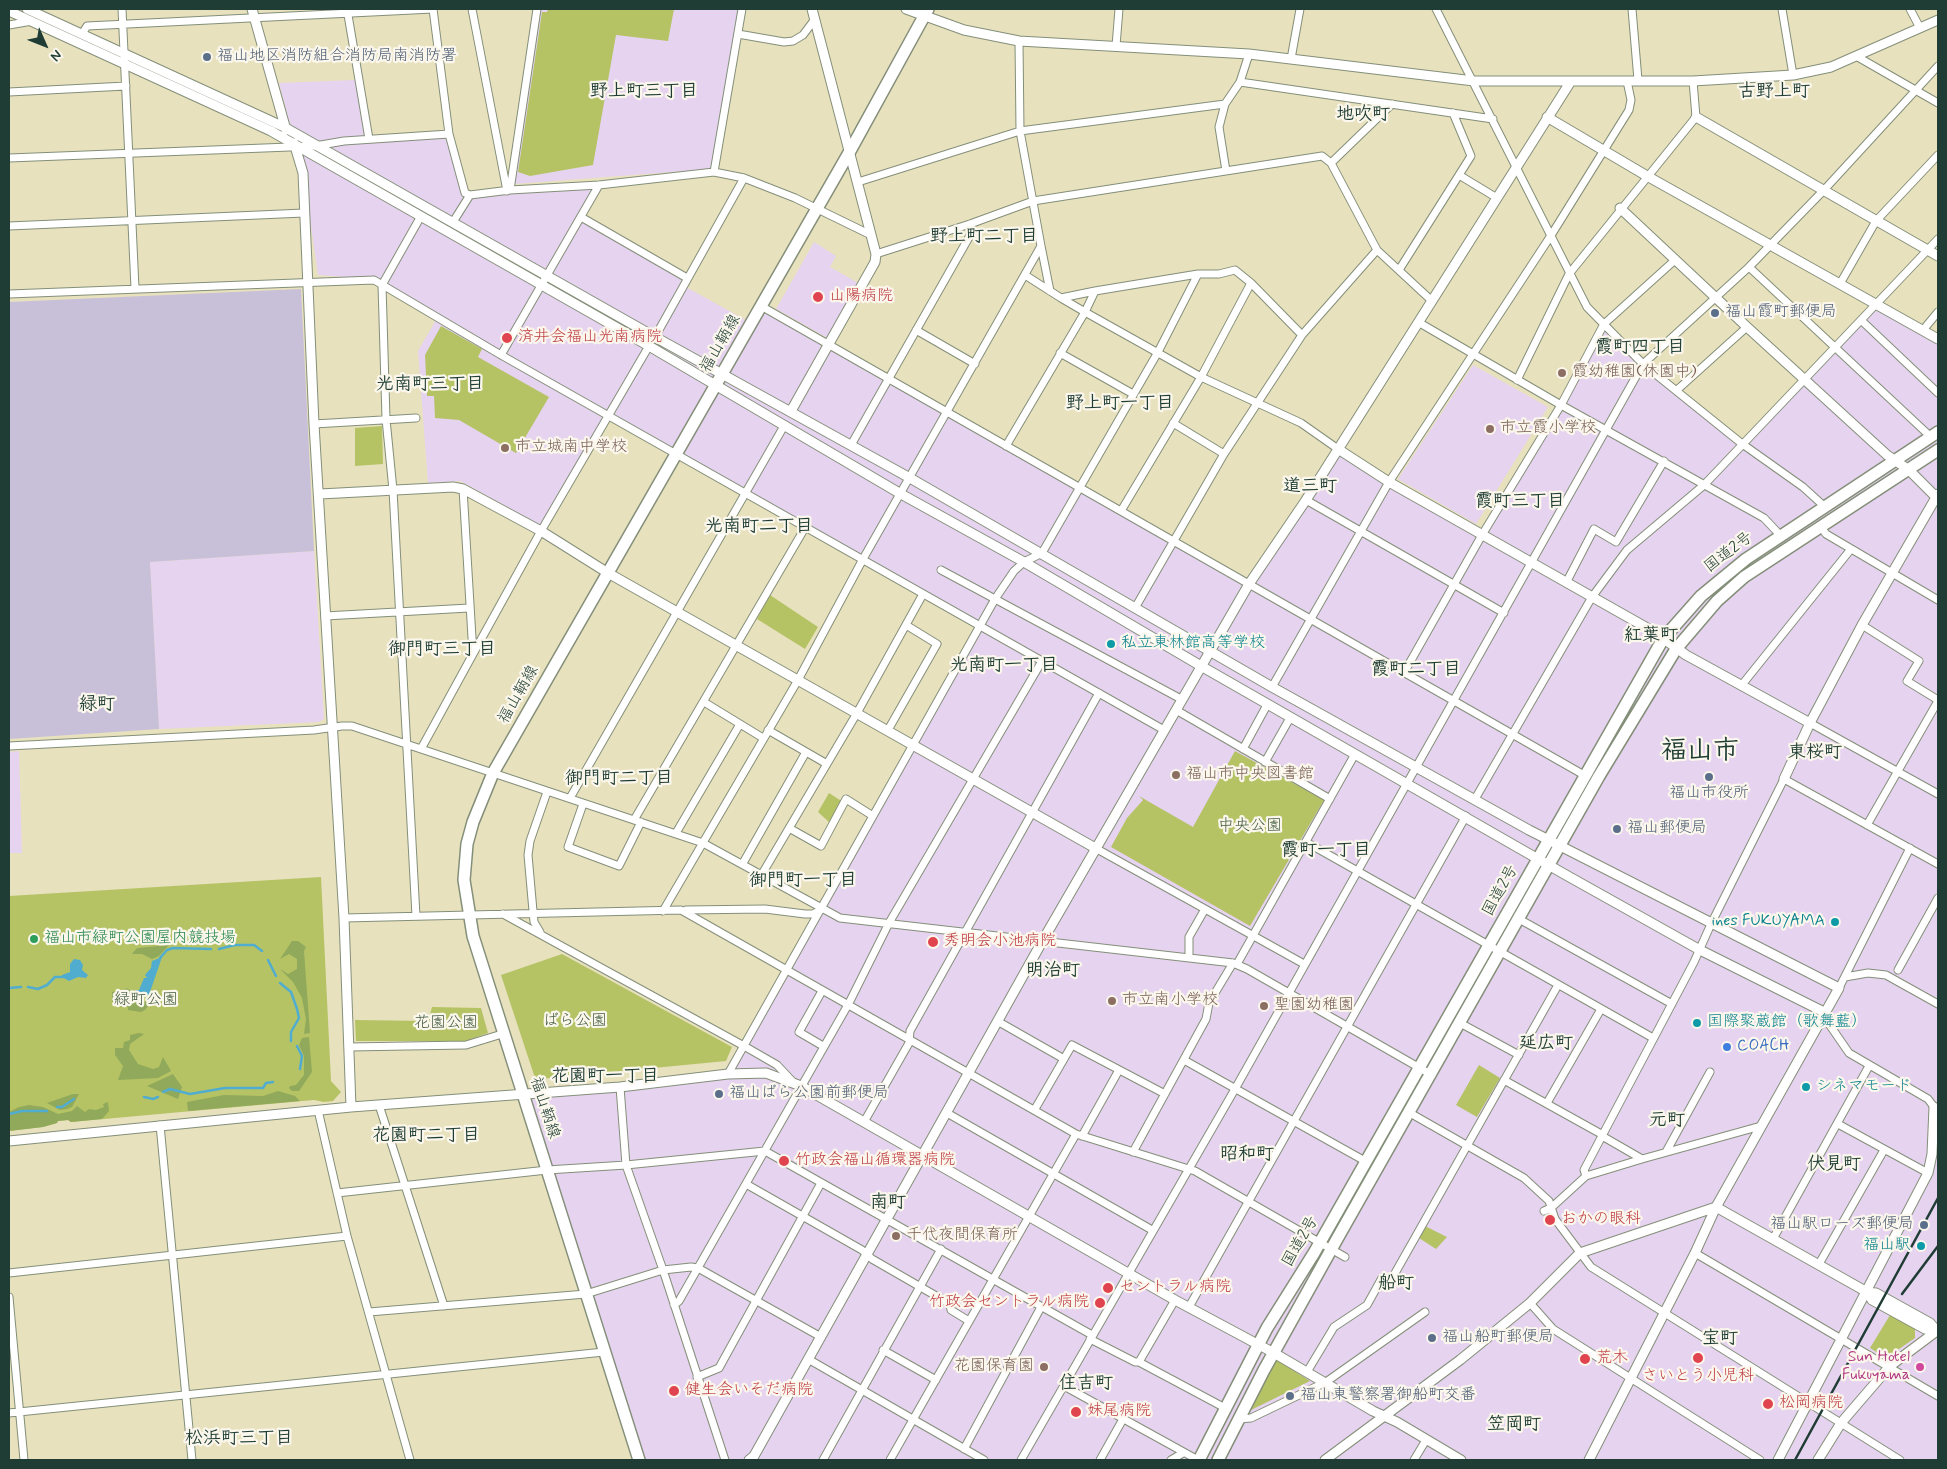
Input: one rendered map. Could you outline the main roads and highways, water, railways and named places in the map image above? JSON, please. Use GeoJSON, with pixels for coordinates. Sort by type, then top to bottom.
{"type":"FeatureCollection","features":[{"type":"Feature","properties":{"kind":"main road","name":"福山鞆線"},"geometry":{"type":"LineString","coordinates":[[639,1460],[502,1034],[473,936],[464,887],[465,856],[472,822],[493,773],[762,306],[927,13]]}},
{"type":"Feature","properties":{"kind":"main road","name":"国道2号"},"geometry":{"type":"LineString","coordinates":[[1198,1460],[1227,1409],[1249,1361],[1320,1242],[1663,639],[1701,596],[1746,558],[1935,434]]}},
{"type":"Feature","properties":{"kind":"main road","name":"国道2号"},"geometry":{"type":"LineString","coordinates":[[1218,1460],[1274,1352],[1599,776],[1676,649],[1700,619],[1737,583],[1938,450]]}},
{"type":"Feature","properties":{"kind":"water"},"geometry":{"type":"Polygon","coordinates":[[[162,957],[149,995],[139,998],[136,990],[139,990],[144,978],[147,978],[145,975],[151,968],[152,961],[162,957]]]}},
{"type":"Feature","properties":{"kind":"water"},"geometry":{"type":"Polygon","coordinates":[[[74,959],[80,960],[83,965],[82,970],[88,975],[86,978],[78,977],[69,981],[62,977],[62,975],[70,972],[70,964],[74,959]]]}},
{"type":"Feature","properties":{"kind":"waterway"},"geometry":{"type":"LineString","coordinates":[[219,949],[235,945],[254,945],[262,951]]}},
{"type":"Feature","properties":{"kind":"waterway"},"geometry":{"type":"LineString","coordinates":[[160,958],[167,950],[173,948],[211,949]]}},
{"type":"Feature","properties":{"kind":"waterway"},"geometry":{"type":"LineString","coordinates":[[268,960],[276,976]]}},
{"type":"Feature","properties":{"kind":"waterway"},"geometry":{"type":"LineString","coordinates":[[28,987],[38,989],[47,985],[55,977],[65,977]]}},
{"type":"Feature","properties":{"kind":"waterway"},"geometry":{"type":"LineString","coordinates":[[280,983],[291,992],[299,1018],[291,1032],[291,1041]]}},
{"type":"Feature","properties":{"kind":"waterway"},"geometry":{"type":"LineString","coordinates":[[9,988],[21,987]]}},
{"type":"Feature","properties":{"kind":"waterway"},"geometry":{"type":"LineString","coordinates":[[297,1046],[302,1056],[300,1069]]}},
{"type":"Feature","properties":{"kind":"waterway"},"geometry":{"type":"LineString","coordinates":[[163,1092],[170,1089],[190,1094],[225,1088],[263,1088],[266,1083],[273,1082]]}},
{"type":"Feature","properties":{"kind":"waterway"},"geometry":{"type":"LineString","coordinates":[[144,1097],[153,1099],[158,1097]]}},
{"type":"Feature","properties":{"kind":"waterway"},"geometry":{"type":"LineString","coordinates":[[57,1107],[62,1107],[74,1099]]}},
{"type":"Feature","properties":{"kind":"waterway"},"geometry":{"type":"LineString","coordinates":[[9,1114],[22,1111],[47,1111]]}},
{"type":"Feature","properties":{"kind":"railway"},"geometry":{"type":"LineString","coordinates":[[1795,1460],[1938,1198]]}},
{"type":"Feature","properties":{"kind":"railway"},"geometry":{"type":"LineString","coordinates":[[1902,1294],[1938,1246]]}},
{"type":"Feature","properties":{"kind":"place","name":"福山地区消防組合消防局南消防署"},"geometry":{"type":"Point","coordinates":[207,57]}},
{"type":"Feature","properties":{"kind":"place","name":"山陽病院"},"geometry":{"type":"Point","coordinates":[818,297]}},
{"type":"Feature","properties":{"kind":"place","name":"福山霞町郵便局"},"geometry":{"type":"Point","coordinates":[1715,313]}},
{"type":"Feature","properties":{"kind":"place","name":"済井会福山光南病院"},"geometry":{"type":"Point","coordinates":[507,338]}},
{"type":"Feature","properties":{"kind":"place","name":"霞幼稚園(休園中)"},"geometry":{"type":"Point","coordinates":[1562,373]}},
{"type":"Feature","properties":{"kind":"place","name":"市立霞小学校"},"geometry":{"type":"Point","coordinates":[1490,429]}},
{"type":"Feature","properties":{"kind":"place","name":"市立城南中学校"},"geometry":{"type":"Point","coordinates":[505,448]}},
{"type":"Feature","properties":{"kind":"place","name":"私立東林館高等学校"},"geometry":{"type":"Point","coordinates":[1111,644]}},
{"type":"Feature","properties":{"kind":"place","name":"福山市中央図書館"},"geometry":{"type":"Point","coordinates":[1176,775]}},
{"type":"Feature","properties":{"kind":"place","name":"福山市役所"},"geometry":{"type":"Point","coordinates":[1709,777]}},
{"type":"Feature","properties":{"kind":"place","name":"福山郵便局"},"geometry":{"type":"Point","coordinates":[1617,829]}},
{"type":"Feature","properties":{"kind":"place","name":"ines FUKUYAMA"},"geometry":{"type":"Point","coordinates":[1835,922]}},
{"type":"Feature","properties":{"kind":"place","name":"福山市緑町公園屋内競技場"},"geometry":{"type":"Point","coordinates":[34,939]}},
{"type":"Feature","properties":{"kind":"place","name":"秀明会小池病院"},"geometry":{"type":"Point","coordinates":[933,942]}},
{"type":"Feature","properties":{"kind":"place","name":"市立南小学校"},"geometry":{"type":"Point","coordinates":[1112,1001]}},
{"type":"Feature","properties":{"kind":"place","name":"聖園幼稚園"},"geometry":{"type":"Point","coordinates":[1264,1006]}},
{"type":"Feature","properties":{"kind":"place","name":"国際聚蔵館（歌舞藍）"},"geometry":{"type":"Point","coordinates":[1697,1023]}},
{"type":"Feature","properties":{"kind":"place","name":"COACH"},"geometry":{"type":"Point","coordinates":[1727,1047]}},
{"type":"Feature","properties":{"kind":"place","name":"シネマモード"},"geometry":{"type":"Point","coordinates":[1806,1087]}},
{"type":"Feature","properties":{"kind":"place","name":"福山ばら公園前郵便局"},"geometry":{"type":"Point","coordinates":[719,1094]}},
{"type":"Feature","properties":{"kind":"place","name":"竹政会福山循環器病院"},"geometry":{"type":"Point","coordinates":[784,1161]}},
{"type":"Feature","properties":{"kind":"place","name":"おかの眼科"},"geometry":{"type":"Point","coordinates":[1550,1220]}},
{"type":"Feature","properties":{"kind":"place","name":"福山駅ローズ郵便局"},"geometry":{"type":"Point","coordinates":[1924,1225]}},
{"type":"Feature","properties":{"kind":"place","name":"千代夜間保育所"},"geometry":{"type":"Point","coordinates":[896,1236]}},
{"type":"Feature","properties":{"kind":"place","name":"福山駅"},"geometry":{"type":"Point","coordinates":[1921,1246]}},
{"type":"Feature","properties":{"kind":"place","name":"セントラル病院"},"geometry":{"type":"Point","coordinates":[1108,1288]}},
{"type":"Feature","properties":{"kind":"place","name":"竹政会セントラル病院"},"geometry":{"type":"Point","coordinates":[1100,1303]}},
{"type":"Feature","properties":{"kind":"place","name":"福山船町郵便局"},"geometry":{"type":"Point","coordinates":[1432,1338]}},
{"type":"Feature","properties":{"kind":"place","name":"さいとう小児科"},"geometry":{"type":"Point","coordinates":[1698,1358]}},
{"type":"Feature","properties":{"kind":"place","name":"荒木"},"geometry":{"type":"Point","coordinates":[1585,1359]}},
{"type":"Feature","properties":{"kind":"place","name":"花園保育園"},"geometry":{"type":"Point","coordinates":[1044,1367]}},
{"type":"Feature","properties":{"kind":"place","name":"Sun Hotel Fukuyama"},"geometry":{"type":"Point","coordinates":[1920,1367]}},
{"type":"Feature","properties":{"kind":"place","name":"健生会いそだ病院"},"geometry":{"type":"Point","coordinates":[674,1391]}},
{"type":"Feature","properties":{"kind":"place","name":"福山東警察署御船町交番"},"geometry":{"type":"Point","coordinates":[1290,1396]}},
{"type":"Feature","properties":{"kind":"place","name":"松岡病院"},"geometry":{"type":"Point","coordinates":[1768,1404]}},
{"type":"Feature","properties":{"kind":"place","name":"妹尾病院"},"geometry":{"type":"Point","coordinates":[1076,1412]}},
{"type":"Feature","properties":{"kind":"district","name":"野上町三丁目"},"geometry":{"type":"Point","coordinates":[644,92]}},
{"type":"Feature","properties":{"kind":"district","name":"古野上町"},"geometry":{"type":"Point","coordinates":[1774,92]}},
{"type":"Feature","properties":{"kind":"district","name":"地吹町"},"geometry":{"type":"Point","coordinates":[1363,115]}},
{"type":"Feature","properties":{"kind":"district","name":"野上町二丁目"},"geometry":{"type":"Point","coordinates":[984,237]}},
{"type":"Feature","properties":{"kind":"district","name":"霞町四丁目"},"geometry":{"type":"Point","coordinates":[1640,348]}},
{"type":"Feature","properties":{"kind":"district","name":"光南町三丁目"},"geometry":{"type":"Point","coordinates":[430,385]}},
{"type":"Feature","properties":{"kind":"district","name":"野上町一丁目"},"geometry":{"type":"Point","coordinates":[1120,404]}},
{"type":"Feature","properties":{"kind":"district","name":"道三町"},"geometry":{"type":"Point","coordinates":[1310,487]}},
{"type":"Feature","properties":{"kind":"district","name":"霞町三丁目"},"geometry":{"type":"Point","coordinates":[1520,502]}},
{"type":"Feature","properties":{"kind":"district","name":"光南町二丁目"},"geometry":{"type":"Point","coordinates":[759,527]}},
{"type":"Feature","properties":{"kind":"district","name":"紅葉町"},"geometry":{"type":"Point","coordinates":[1651,636]}},
{"type":"Feature","properties":{"kind":"district","name":"御門町三丁目"},"geometry":{"type":"Point","coordinates":[442,650]}},
{"type":"Feature","properties":{"kind":"district","name":"光南町一丁目"},"geometry":{"type":"Point","coordinates":[1004,666]}},
{"type":"Feature","properties":{"kind":"district","name":"霞町二丁目"},"geometry":{"type":"Point","coordinates":[1416,670]}},
{"type":"Feature","properties":{"kind":"district","name":"緑町"},"geometry":{"type":"Point","coordinates":[97,705]}},
{"type":"Feature","properties":{"kind":"district","name":"福山市"},"geometry":{"type":"Point","coordinates":[1700,753]}},
{"type":"Feature","properties":{"kind":"district","name":"東桜町"},"geometry":{"type":"Point","coordinates":[1815,753]}},
{"type":"Feature","properties":{"kind":"district","name":"御門町二丁目"},"geometry":{"type":"Point","coordinates":[619,779]}},
{"type":"Feature","properties":{"kind":"district","name":"霞町一丁目"},"geometry":{"type":"Point","coordinates":[1326,851]}},
{"type":"Feature","properties":{"kind":"district","name":"御門町一丁目"},"geometry":{"type":"Point","coordinates":[803,881]}},
{"type":"Feature","properties":{"kind":"district","name":"明治町"},"geometry":{"type":"Point","coordinates":[1053,971]}},
{"type":"Feature","properties":{"kind":"district","name":"延広町"},"geometry":{"type":"Point","coordinates":[1546,1044]}},
{"type":"Feature","properties":{"kind":"district","name":"花園町一丁目"},"geometry":{"type":"Point","coordinates":[605,1077]}},
{"type":"Feature","properties":{"kind":"district","name":"元町"},"geometry":{"type":"Point","coordinates":[1667,1121]}},
{"type":"Feature","properties":{"kind":"district","name":"花園町二丁目"},"geometry":{"type":"Point","coordinates":[426,1136]}},
{"type":"Feature","properties":{"kind":"district","name":"昭和町"},"geometry":{"type":"Point","coordinates":[1247,1155]}},
{"type":"Feature","properties":{"kind":"district","name":"伏見町"},"geometry":{"type":"Point","coordinates":[1834,1165]}},
{"type":"Feature","properties":{"kind":"district","name":"南町"},"geometry":{"type":"Point","coordinates":[888,1203]}},
{"type":"Feature","properties":{"kind":"district","name":"船町"},"geometry":{"type":"Point","coordinates":[1396,1284]}},
{"type":"Feature","properties":{"kind":"district","name":"宝町"},"geometry":{"type":"Point","coordinates":[1720,1339]}},
{"type":"Feature","properties":{"kind":"district","name":"住吉町"},"geometry":{"type":"Point","coordinates":[1086,1384]}},
{"type":"Feature","properties":{"kind":"district","name":"笠岡町"},"geometry":{"type":"Point","coordinates":[1514,1425]}},
{"type":"Feature","properties":{"kind":"district","name":"松浜町三丁目"},"geometry":{"type":"Point","coordinates":[239,1439]}},
{"type":"Feature","properties":{"kind":"park label","name":"中央公園"},"geometry":{"type":"Point","coordinates":[1250,827]}},
{"type":"Feature","properties":{"kind":"park label","name":"緑町公園"},"geometry":{"type":"Point","coordinates":[146,1001]}},
{"type":"Feature","properties":{"kind":"park label","name":"ばら公園"},"geometry":{"type":"Point","coordinates":[575,1022]}},
{"type":"Feature","properties":{"kind":"park label","name":"花園公園"},"geometry":{"type":"Point","coordinates":[446,1024]}}]}
